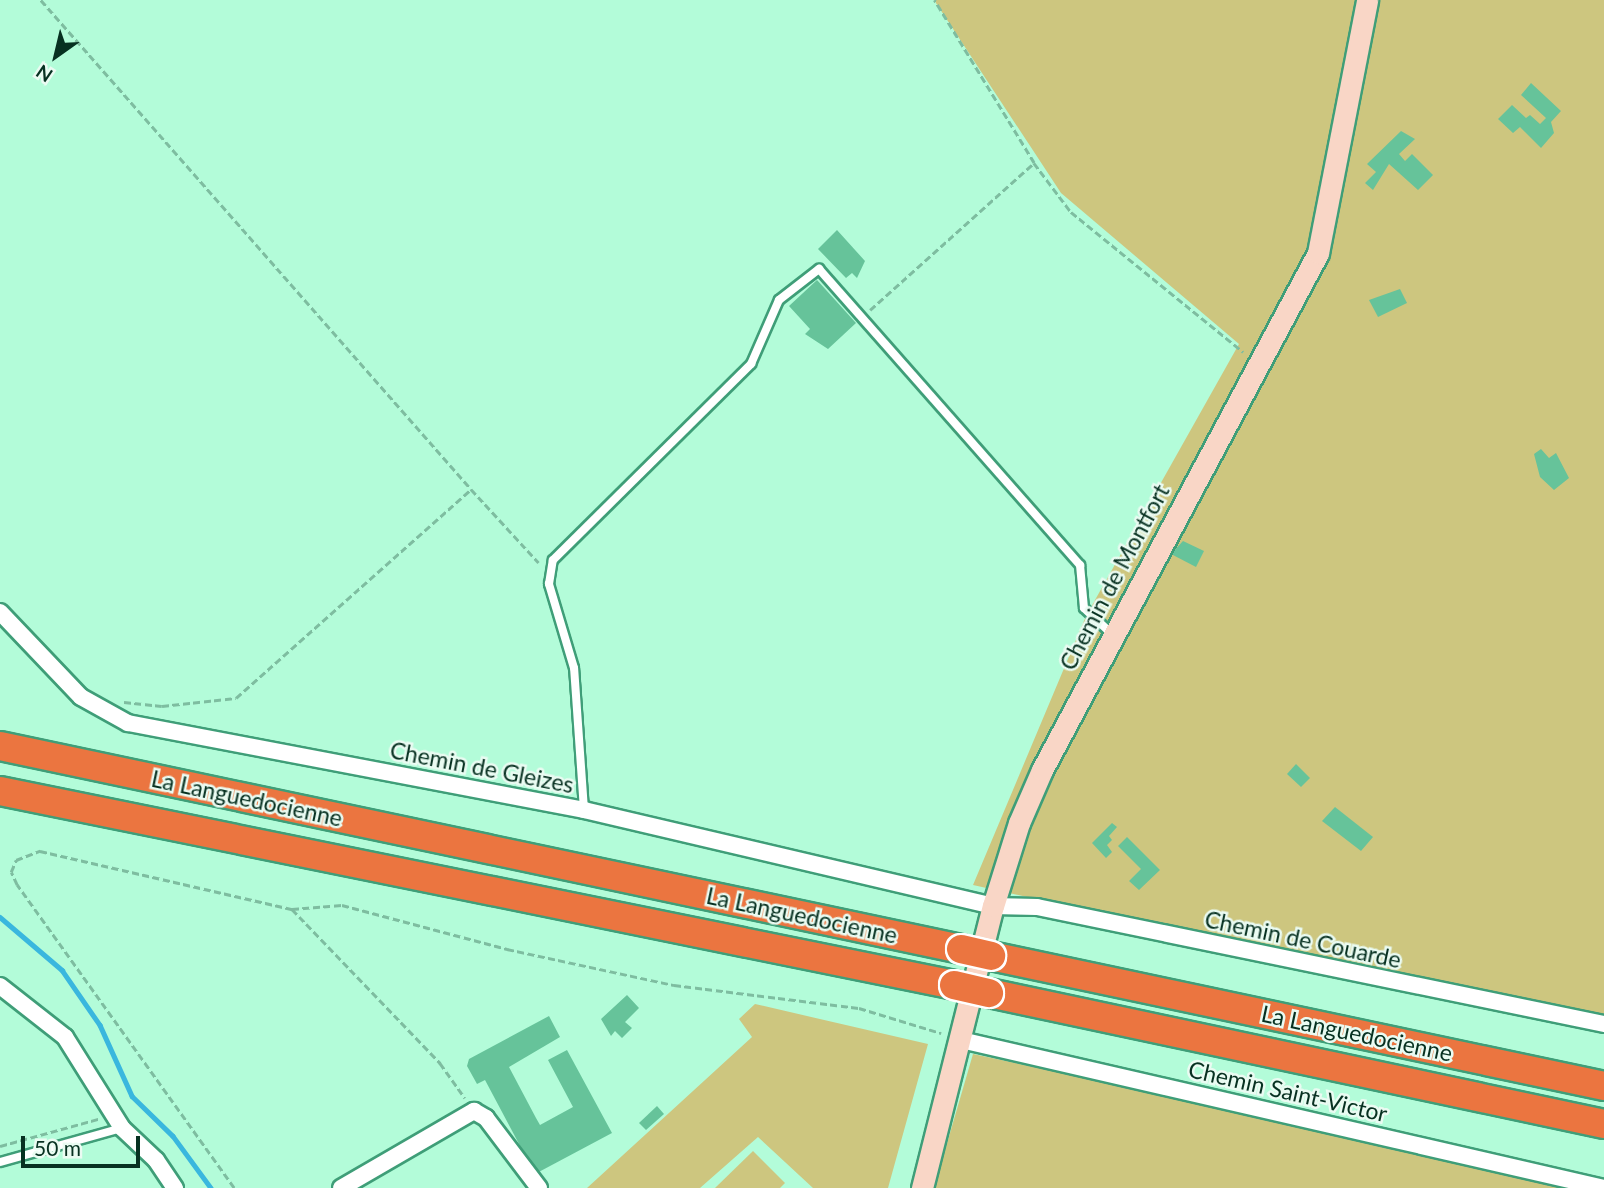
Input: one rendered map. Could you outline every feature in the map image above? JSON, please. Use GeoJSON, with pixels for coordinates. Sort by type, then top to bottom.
{"type":"FeatureCollection","features":[{"type":"Feature","properties":{"kind":"highway","name":"La Languedocienne"},"geometry":{"type":"LineString","coordinates":[[0,746],[1604,1086]]}},
{"type":"Feature","properties":{"kind":"highway","name":"La Languedocienne"},"geometry":{"type":"LineString","coordinates":[[0,791],[954,985],[1604,1124]]}},
{"type":"Feature","properties":{"kind":"street","name":"Chemin de Montfort"},"geometry":{"type":"LineString","coordinates":[[922,1188],[993,906],[1042,770],[1318,253],[1367,0]]}},
{"type":"Feature","properties":{"kind":"street","name":"Chemin de Gleizes"},"geometry":{"type":"LineString","coordinates":[[0,612],[81,697],[128,723],[584,810],[993,906]]}},
{"type":"Feature","properties":{"kind":"street","name":"Chemin de Couarde"},"geometry":{"type":"LineString","coordinates":[[993,906],[1037,907],[1604,1024]]}},
{"type":"Feature","properties":{"kind":"street"},"geometry":{"type":"LineString","coordinates":[[0,986],[65,1037],[120,1124],[156,1160],[175,1188]]}},
{"type":"Feature","properties":{"kind":"street","name":"Chemin Saint-Victor"},"geometry":{"type":"LineString","coordinates":[[961,1040],[1604,1188]]}},
{"type":"Feature","properties":{"kind":"street"},"geometry":{"type":"LineString","coordinates":[[341,1188],[474,1111],[486,1118],[539,1188]]}},
{"type":"Feature","properties":{"kind":"lane"},"geometry":{"type":"LineString","coordinates":[[584,810],[574,668],[549,584],[553,559],[751,364],[779,300],[819,269],[1080,565],[1084,608],[1113,635]]}},
{"type":"Feature","properties":{"kind":"lane"},"geometry":{"type":"LineString","coordinates":[[0,1162],[120,1124]]}},
{"type":"Feature","properties":{"kind":"path"},"geometry":{"type":"LineString","coordinates":[[41,0],[537,564],[553,559]]}},
{"type":"Feature","properties":{"kind":"path"},"geometry":{"type":"LineString","coordinates":[[934,0],[1034,163],[1071,212],[1257,363]]}},
{"type":"Feature","properties":{"kind":"path"},"geometry":{"type":"LineString","coordinates":[[862,317],[1034,163]]}},
{"type":"Feature","properties":{"kind":"path"},"geometry":{"type":"LineString","coordinates":[[122,701],[162,706],[236,698],[471,489]]}},
{"type":"Feature","properties":{"kind":"path"},"geometry":{"type":"LineString","coordinates":[[234,1188],[11,872],[16,860],[40,851],[292,909],[342,905],[394,922],[452,931],[508,949],[674,985],[859,1009],[961,1040]]}},
{"type":"Feature","properties":{"kind":"path"},"geometry":{"type":"LineString","coordinates":[[292,909],[440,1063],[474,1111]]}},
{"type":"Feature","properties":{"kind":"path"},"geometry":{"type":"LineString","coordinates":[[0,1146],[94,1119],[120,1124]]}},
{"type":"Feature","properties":{"kind":"shaded area"},"geometry":{"type":"Polygon","coordinates":[[[934,0],[1604,0],[1604,1025],[973,885],[1086,616],[1239,344],[1061,193],[934,0]]]}},
{"type":"Feature","properties":{"kind":"shaded area"},"geometry":{"type":"Polygon","coordinates":[[[755,1004],[928,1044],[888,1188],[813,1188],[758,1137],[700,1188],[587,1188],[752,1037],[739,1019],[755,1004]]]}},
{"type":"Feature","properties":{"kind":"shaded area"},"geometry":{"type":"Polygon","coordinates":[[[973,1054],[1602,1188],[934,1188],[973,1054]]]}},
{"type":"Feature","properties":{"kind":"shaded area"},"geometry":{"type":"Polygon","coordinates":[[[753,1151],[785,1183],[780,1188],[715,1188],[753,1151]]]}},
{"type":"Feature","properties":{"kind":"building"},"geometry":{"type":"Polygon","coordinates":[[[1531,83],[1561,111],[1551,122],[1554,133],[1541,148],[1520,127],[1513,133],[1498,119],[1512,105],[1526,118],[1530,115],[1540,124],[1546,118],[1521,95],[1531,83]]]}},
{"type":"Feature","properties":{"kind":"building"},"geometry":{"type":"Polygon","coordinates":[[[1401,131],[1415,139],[1399,154],[1405,161],[1412,154],[1433,175],[1418,190],[1389,164],[1373,190],[1365,183],[1376,172],[1367,164],[1401,131]]]}},
{"type":"Feature","properties":{"kind":"building"},"geometry":{"type":"Polygon","coordinates":[[[837,230],[865,261],[857,278],[852,273],[846,278],[818,249],[837,230]]]}},
{"type":"Feature","properties":{"kind":"building"},"geometry":{"type":"Polygon","coordinates":[[[817,280],[856,323],[828,349],[805,334],[810,329],[789,306],[817,280]]]}},
{"type":"Feature","properties":{"kind":"building"},"geometry":{"type":"Polygon","coordinates":[[[1400,289],[1407,303],[1378,317],[1369,300],[1400,289]]]}},
{"type":"Feature","properties":{"kind":"building"},"geometry":{"type":"Polygon","coordinates":[[[1541,449],[1549,458],[1556,453],[1569,478],[1554,490],[1540,477],[1534,454],[1541,449]]]}},
{"type":"Feature","properties":{"kind":"building"},"geometry":{"type":"Polygon","coordinates":[[[1183,541],[1204,551],[1196,567],[1171,554],[1183,541]]]}},
{"type":"Feature","properties":{"kind":"building"},"geometry":{"type":"Polygon","coordinates":[[[1296,764],[1310,778],[1301,787],[1287,774],[1296,764]]]}},
{"type":"Feature","properties":{"kind":"building"},"geometry":{"type":"Polygon","coordinates":[[[1335,807],[1373,837],[1361,851],[1322,821],[1335,807]]]}},
{"type":"Feature","properties":{"kind":"building"},"geometry":{"type":"Polygon","coordinates":[[[1112,823],[1117,827],[1109,836],[1112,840],[1107,845],[1112,852],[1106,858],[1092,843],[1112,823]]]}},
{"type":"Feature","properties":{"kind":"building"},"geometry":{"type":"Polygon","coordinates":[[[1127,837],[1160,870],[1139,890],[1129,881],[1141,869],[1118,846],[1127,837]]]}},
{"type":"Feature","properties":{"kind":"building"},"geometry":{"type":"Polygon","coordinates":[[[627,995],[639,1008],[625,1022],[632,1028],[622,1038],[615,1031],[611,1036],[601,1019],[627,995]]]}},
{"type":"Feature","properties":{"kind":"building"},"geometry":{"type":"Polygon","coordinates":[[[549,1016],[560,1037],[509,1067],[536,1118],[540,1125],[573,1107],[548,1060],[567,1050],[612,1133],[535,1174],[485,1080],[477,1084],[467,1066],[469,1059],[549,1016]]]}},
{"type":"Feature","properties":{"kind":"building"},"geometry":{"type":"Polygon","coordinates":[[[657,1106],[664,1114],[646,1130],[639,1123],[657,1106]]]}},
{"type":"Feature","properties":{"kind":"waterway"},"geometry":{"type":"LineString","coordinates":[[0,917],[62,970],[100,1025],[132,1096],[173,1136],[211,1188]]}}]}
